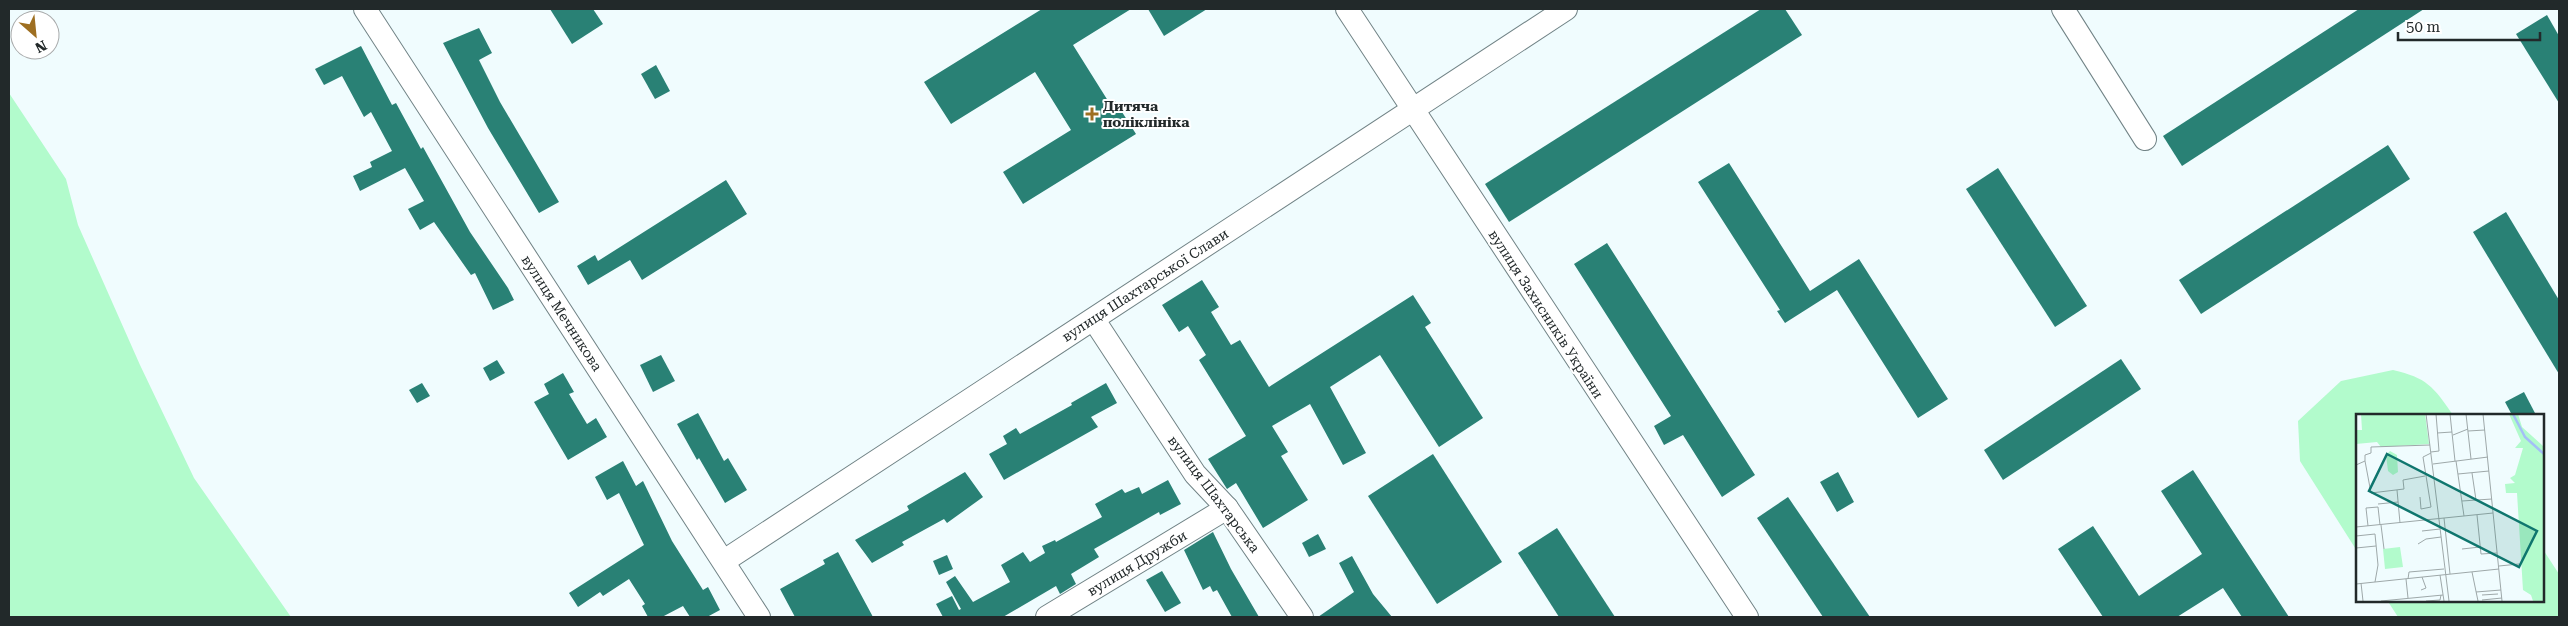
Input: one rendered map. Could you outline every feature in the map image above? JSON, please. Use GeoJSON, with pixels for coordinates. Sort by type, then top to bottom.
{"type":"FeatureCollection","features":[{"type":"Feature","properties":{"kind":"street","name":"вулиця Мечникова"},"geometry":{"type":"LineString","coordinates":[[365,9],[724,561],[758,617]]}},
{"type":"Feature","properties":{"kind":"street","name":"вулиця Захисників України"},"geometry":{"type":"LineString","coordinates":[[1347,9],[1747,617]]}},
{"type":"Feature","properties":{"kind":"street","name":"вулиця Шахтарської Слави"},"geometry":{"type":"LineString","coordinates":[[724,561],[1094,320],[1412,108],[1566,9]]}},
{"type":"Feature","properties":{"kind":"street"},"geometry":{"type":"LineString","coordinates":[[2064,9],[2145,139]]}},
{"type":"Feature","properties":{"kind":"street","name":"вулиця Шахтарська"},"geometry":{"type":"LineString","coordinates":[[1094,320],[1195,474],[1227,508],[1302,617]]}},
{"type":"Feature","properties":{"kind":"street","name":"вулиця Дружби"},"geometry":{"type":"LineString","coordinates":[[1047,617],[1227,508]]}},
{"type":"Feature","properties":{"kind":"green space"},"geometry":{"type":"Polygon","coordinates":[[[9,93],[66,179],[78,225],[140,365],[194,478],[291,617],[9,617],[9,93]]]}},
{"type":"Feature","properties":{"kind":"green space"},"geometry":{"type":"Polygon","coordinates":[[[2393,370],[2405,373],[2422,380],[2434,390],[2452,414],[2356,414],[2356,549],[2300,461],[2298,421],[2341,381],[2393,370]]]}},
{"type":"Feature","properties":{"kind":"green space"},"geometry":{"type":"Polygon","coordinates":[[[2543,550],[2559,574],[2559,617],[2398,617],[2388,601],[2543,601],[2543,550]]]}},
{"type":"Feature","properties":{"kind":"building"},"geometry":{"type":"Polygon","coordinates":[[[550,9],[593,9],[603,24],[572,44],[550,9]]]}},
{"type":"Feature","properties":{"kind":"building","name":"Дитяча поліклініка"},"geometry":{"type":"Polygon","coordinates":[[[1042,9],[1131,9],[1073,45],[1110,104],[1115,101],[1136,134],[1023,204],[1003,172],[1071,130],[1035,72],[951,124],[924,82],[1042,9]]]}},
{"type":"Feature","properties":{"kind":"building"},"geometry":{"type":"Polygon","coordinates":[[[1148,9],[1207,9],[1164,36],[1148,9]]]}},
{"type":"Feature","properties":{"kind":"building"},"geometry":{"type":"Polygon","coordinates":[[[1761,9],[1785,9],[1802,35],[1509,222],[1485,184],[1761,9]]]}},
{"type":"Feature","properties":{"kind":"building"},"geometry":{"type":"Polygon","coordinates":[[[2359,9],[2424,9],[2182,166],[2163,136],[2359,9]]]}},
{"type":"Feature","properties":{"kind":"building"},"geometry":{"type":"Polygon","coordinates":[[[2547,15],[2559,36],[2559,103],[2516,34],[2547,15]]]}},
{"type":"Feature","properties":{"kind":"building"},"geometry":{"type":"Polygon","coordinates":[[[479,28],[492,53],[479,60],[500,102],[559,202],[539,213],[488,128],[443,43],[479,28]]]}},
{"type":"Feature","properties":{"kind":"building"},"geometry":{"type":"Polygon","coordinates":[[[361,46],[392,105],[396,103],[421,149],[423,147],[470,232],[514,300],[493,310],[475,273],[471,275],[434,222],[420,230],[408,209],[424,201],[405,168],[360,191],[353,176],[372,167],[370,162],[392,151],[371,112],[364,117],[342,76],[324,85],[315,69],[361,46]]]}},
{"type":"Feature","properties":{"kind":"building"},"geometry":{"type":"Polygon","coordinates":[[[656,65],[670,91],[655,99],[641,74],[656,65]]]}},
{"type":"Feature","properties":{"kind":"building"},"geometry":{"type":"Polygon","coordinates":[[[2388,145],[2410,179],[2201,314],[2179,280],[2388,145]]]}},
{"type":"Feature","properties":{"kind":"building"},"geometry":{"type":"Polygon","coordinates":[[[1729,163],[1810,291],[1859,259],[1948,399],[1918,418],[1837,290],[1785,323],[1777,311],[1780,310],[1698,182],[1729,163]]]}},
{"type":"Feature","properties":{"kind":"building"},"geometry":{"type":"Polygon","coordinates":[[[1998,168],[2087,306],[2055,327],[1966,189],[1998,168]]]}},
{"type":"Feature","properties":{"kind":"building"},"geometry":{"type":"Polygon","coordinates":[[[726,180],[747,214],[642,280],[630,260],[588,285],[577,266],[595,255],[598,261],[726,180]]]}},
{"type":"Feature","properties":{"kind":"building"},"geometry":{"type":"Polygon","coordinates":[[[2506,212],[2559,300],[2559,374],[2473,232],[2506,212]]]}},
{"type":"Feature","properties":{"kind":"building"},"geometry":{"type":"Polygon","coordinates":[[[1607,243],[1755,475],[1722,497],[1683,435],[1664,445],[1654,426],[1671,416],[1574,264],[1607,243]]]}},
{"type":"Feature","properties":{"kind":"building"},"geometry":{"type":"Polygon","coordinates":[[[1202,280],[1219,307],[1211,312],[1231,345],[1240,340],[1269,387],[1413,295],[1431,323],[1425,327],[1483,418],[1439,447],[1380,355],[1330,387],[1366,453],[1343,465],[1310,404],[1272,426],[1288,452],[1281,456],[1308,500],[1263,528],[1236,483],[1227,489],[1208,459],[1246,436],[1199,360],[1206,355],[1188,326],[1179,332],[1162,305],[1202,280]]]}},
{"type":"Feature","properties":{"kind":"building"},"geometry":{"type":"Polygon","coordinates":[[[661,355],[675,381],[653,392],[640,365],[661,355]]]}},
{"type":"Feature","properties":{"kind":"building"},"geometry":{"type":"Polygon","coordinates":[[[2121,359],[2141,389],[2003,480],[1984,450],[2121,359]]]}},
{"type":"Feature","properties":{"kind":"building"},"geometry":{"type":"Polygon","coordinates":[[[497,360],[505,373],[490,381],[483,368],[497,360]]]}},
{"type":"Feature","properties":{"kind":"building"},"geometry":{"type":"Polygon","coordinates":[[[563,373],[574,392],[569,394],[587,424],[596,418],[607,437],[568,460],[534,402],[549,394],[544,384],[563,373]]]}},
{"type":"Feature","properties":{"kind":"building"},"geometry":{"type":"Polygon","coordinates":[[[422,383],[430,396],[417,403],[409,390],[422,383]]]}},
{"type":"Feature","properties":{"kind":"building"},"geometry":{"type":"Polygon","coordinates":[[[1106,383],[1117,403],[1091,417],[1098,427],[1004,480],[989,454],[1007,444],[1003,436],[1016,428],[1020,434],[1072,405],[1071,403],[1106,383]]]}},
{"type":"Feature","properties":{"kind":"building"},"geometry":{"type":"Polygon","coordinates":[[[2524,392],[2535,414],[2511,414],[2505,402],[2524,392]]]}},
{"type":"Feature","properties":{"kind":"building"},"geometry":{"type":"Polygon","coordinates":[[[698,413],[724,461],[728,458],[747,490],[725,503],[699,458],[697,460],[677,424],[698,413]]]}},
{"type":"Feature","properties":{"kind":"building"},"geometry":{"type":"Polygon","coordinates":[[[1433,454],[1502,562],[1437,604],[1368,496],[1433,454]]]}},
{"type":"Feature","properties":{"kind":"building"},"geometry":{"type":"Polygon","coordinates":[[[623,461],[636,486],[643,481],[672,541],[703,590],[708,587],[720,610],[707,617],[690,617],[683,606],[662,617],[648,617],[642,606],[645,604],[629,579],[603,596],[600,592],[578,607],[569,593],[644,545],[619,493],[607,500],[595,477],[623,461]]]}},
{"type":"Feature","properties":{"kind":"building"},"geometry":{"type":"Polygon","coordinates":[[[2193,470],[2289,617],[2242,617],[2223,588],[2177,617],[2103,617],[2058,549],[2093,526],[2139,596],[2202,554],[2161,491],[2193,470]]]}},
{"type":"Feature","properties":{"kind":"building"},"geometry":{"type":"Polygon","coordinates":[[[965,472],[983,497],[947,523],[944,519],[902,542],[904,545],[872,563],[855,540],[909,510],[907,506],[965,472]]]}},
{"type":"Feature","properties":{"kind":"building"},"geometry":{"type":"Polygon","coordinates":[[[1838,472],[1854,502],[1837,512],[1820,482],[1838,472]]]}},
{"type":"Feature","properties":{"kind":"building"},"geometry":{"type":"Polygon","coordinates":[[[1168,480],[1181,504],[1160,515],[1159,512],[1094,549],[1099,557],[1071,574],[1076,584],[1060,594],[1056,586],[1003,617],[943,617],[936,604],[952,596],[959,610],[961,609],[946,582],[955,576],[973,602],[1010,582],[1001,565],[1023,552],[1030,562],[1045,553],[1042,546],[1055,540],[1056,542],[1102,517],[1095,504],[1122,489],[1125,493],[1139,487],[1142,494],[1168,480]]]}},
{"type":"Feature","properties":{"kind":"building"},"geometry":{"type":"Polygon","coordinates":[[[1788,497],[1870,617],[1823,617],[1757,518],[1788,497]]]}},
{"type":"Feature","properties":{"kind":"building"},"geometry":{"type":"Polygon","coordinates":[[[1557,528],[1615,617],[1559,617],[1518,553],[1557,528]]]}},
{"type":"Feature","properties":{"kind":"building"},"geometry":{"type":"Polygon","coordinates":[[[1213,532],[1231,569],[1259,617],[1232,617],[1217,590],[1213,592],[1210,586],[1203,590],[1184,550],[1213,532]]]}},
{"type":"Feature","properties":{"kind":"building"},"geometry":{"type":"Polygon","coordinates":[[[1318,534],[1326,549],[1309,557],[1302,543],[1318,534]]]}},
{"type":"Feature","properties":{"kind":"building"},"geometry":{"type":"Polygon","coordinates":[[[838,552],[873,617],[795,617],[780,589],[825,564],[823,560],[838,552]]]}},
{"type":"Feature","properties":{"kind":"building"},"geometry":{"type":"Polygon","coordinates":[[[947,555],[953,569],[939,575],[933,561],[947,555]]]}},
{"type":"Feature","properties":{"kind":"building"},"geometry":{"type":"Polygon","coordinates":[[[1352,556],[1373,594],[1392,617],[1318,617],[1354,592],[1339,563],[1352,556]]]}},
{"type":"Feature","properties":{"kind":"building"},"geometry":{"type":"Polygon","coordinates":[[[1162,571],[1181,603],[1165,612],[1146,580],[1162,571]]]}},
{"type":"Feature","properties":{"kind":"place","name":"Дитяча поліклініка"},"geometry":{"type":"Point","coordinates":[1092,114]}}]}
